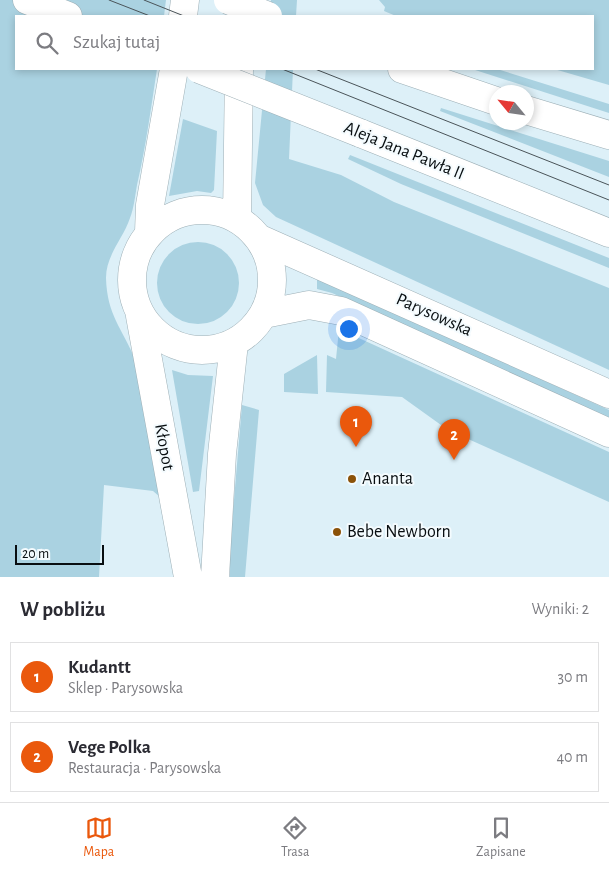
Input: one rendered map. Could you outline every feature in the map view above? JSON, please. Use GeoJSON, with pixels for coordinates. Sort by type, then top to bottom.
{"type":"FeatureCollection","features":[{"type":"Feature","properties":{"kind":"street"},"geometry":{"type":"LineString","coordinates":[[27,0],[65,15]]}},
{"type":"Feature","properties":{"kind":"street"},"geometry":{"type":"LineString","coordinates":[[183,15],[185,0]]}},
{"type":"Feature","properties":{"kind":"street"},"geometry":{"type":"LineString","coordinates":[[228,0],[266,15]]}},
{"type":"Feature","properties":{"kind":"street"},"geometry":{"type":"LineString","coordinates":[[240,0],[240,15]]}},
{"type":"Feature","properties":{"kind":"street"},"geometry":{"type":"LineString","coordinates":[[149,232],[150,205],[174,70]]}},
{"type":"Feature","properties":{"kind":"street","name":"Aleja Jana Pawła II"},"geometry":{"type":"LineString","coordinates":[[202,70],[609,233]]}},
{"type":"Feature","properties":{"kind":"street"},"geometry":{"type":"LineString","coordinates":[[238,219],[239,70]]}},
{"type":"Feature","properties":{"kind":"street"},"geometry":{"type":"LineString","coordinates":[[405,70],[489,99]]}},
{"type":"Feature","properties":{"kind":"street"},"geometry":{"type":"LineString","coordinates":[[534,112],[609,135]]}},
{"type":"Feature","properties":{"kind":"street"},"geometry":{"type":"LineString","coordinates":[[191,210],[215,211],[238,219],[258,238],[268,255],[272,275],[271,295],[264,314],[253,328],[234,344],[223,348],[199,351],[176,346],[155,335],[140,316],[132,296],[131,273],[137,251],[149,232],[168,218],[191,210]]}},
{"type":"Feature","properties":{"kind":"street","name":"Parysowska"},"geometry":{"type":"LineString","coordinates":[[258,238],[609,394]]}},
{"type":"Feature","properties":{"kind":"street","name":"Parysowska"},"geometry":{"type":"LineString","coordinates":[[264,314],[309,305],[341,311],[609,433]]}},
{"type":"Feature","properties":{"kind":"street","name":"Kłopot"},"geometry":{"type":"LineString","coordinates":[[140,316],[188,577]]}},
{"type":"Feature","properties":{"kind":"street"},"geometry":{"type":"LineString","coordinates":[[215,577],[222,454],[234,344]]}},
{"type":"Feature","properties":{"kind":"shaded area"},"geometry":{"type":"Polygon","coordinates":[[[0,0],[166,0],[164,15],[15,15],[15,70],[157,70],[146,141],[132,210],[127,226],[112,254],[106,278],[112,312],[135,359],[161,498],[153,491],[104,485],[99,577],[0,577],[0,0]]]}},
{"type":"Feature","properties":{"kind":"shaded area"},"geometry":{"type":"Polygon","coordinates":[[[271,0],[297,0],[296,15],[270,15],[271,0]]]}},
{"type":"Feature","properties":{"kind":"shaded area"},"geometry":{"type":"Polygon","coordinates":[[[379,0],[609,0],[609,85],[557,70],[594,70],[594,15],[394,15],[384,11],[385,7],[379,0]]]}},
{"type":"Feature","properties":{"kind":"shaded area"},"geometry":{"type":"Polygon","coordinates":[[[266,70],[293,70],[289,159],[341,175],[394,202],[609,288],[609,370],[276,217],[263,205],[255,183],[266,70]]]}},
{"type":"Feature","properties":{"kind":"shaded area"},"geometry":{"type":"Polygon","coordinates":[[[475,70],[500,70],[609,104],[609,113],[534,89],[534,85],[522,85],[475,70]]]}},
{"type":"Feature","properties":{"kind":"shaded area"},"geometry":{"type":"Polygon","coordinates":[[[441,108],[489,123],[489,130],[511,130],[609,161],[609,177],[440,111],[441,108]]]}},
{"type":"Feature","properties":{"kind":"shaded area"},"geometry":{"type":"Polygon","coordinates":[[[183,119],[217,131],[214,190],[211,193],[197,191],[169,196],[183,119]]]}},
{"type":"Feature","properties":{"kind":"shaded area"},"geometry":{"type":"Polygon","coordinates":[[[350,155],[609,258],[609,268],[401,184],[348,159],[350,155]]]}},
{"type":"Feature","properties":{"kind":"shaded area"},"geometry":{"type":"Polygon","coordinates":[[[198,242],[214,246],[227,254],[235,267],[239,283],[235,299],[227,312],[214,320],[198,324],[182,320],[169,312],[161,299],[157,283],[161,267],[169,254],[182,246],[198,242]]]}},
{"type":"Feature","properties":{"kind":"shaded area"},"geometry":{"type":"Polygon","coordinates":[[[317,278],[609,410],[609,419],[332,293],[317,289],[317,278]]]}},
{"type":"Feature","properties":{"kind":"shaded area"},"geometry":{"type":"Polygon","coordinates":[[[339,329],[609,452],[609,502],[448,430],[402,397],[326,392],[327,355],[336,359],[339,329]]]}},
{"type":"Feature","properties":{"kind":"shaded area"},"geometry":{"type":"Polygon","coordinates":[[[317,355],[318,394],[284,392],[284,374],[317,355]]]}},
{"type":"Feature","properties":{"kind":"shaded area"},"geometry":{"type":"Polygon","coordinates":[[[172,370],[188,375],[213,376],[199,491],[193,492],[172,370]]]}},
{"type":"Feature","properties":{"kind":"shaded area"},"geometry":{"type":"Polygon","coordinates":[[[242,405],[259,410],[245,577],[230,577],[230,547],[242,405]]]}},
{"type":"Feature","properties":{"kind":"tram line"},"geometry":{"type":"LineString","coordinates":[[109,0],[147,15]]}},
{"type":"Feature","properties":{"kind":"tram line"},"geometry":{"type":"LineString","coordinates":[[144,0],[182,15]]}},
{"type":"Feature","properties":{"kind":"tram line"},"geometry":{"type":"LineString","coordinates":[[284,70],[609,200]]}},
{"type":"Feature","properties":{"kind":"tram line"},"geometry":{"type":"LineString","coordinates":[[318,70],[609,185]]}},
{"type":"Feature","properties":{"kind":"place","name":"Kudantt"},"geometry":{"type":"Point","coordinates":[356,447]}},
{"type":"Feature","properties":{"kind":"place","name":"Vege Polka"},"geometry":{"type":"Point","coordinates":[454,460]}},
{"type":"Feature","properties":{"kind":"place","name":"Ananta"},"geometry":{"type":"Point","coordinates":[352,479]}},
{"type":"Feature","properties":{"kind":"place","name":"Bebe Newborn"},"geometry":{"type":"Point","coordinates":[337,532]}}]}
